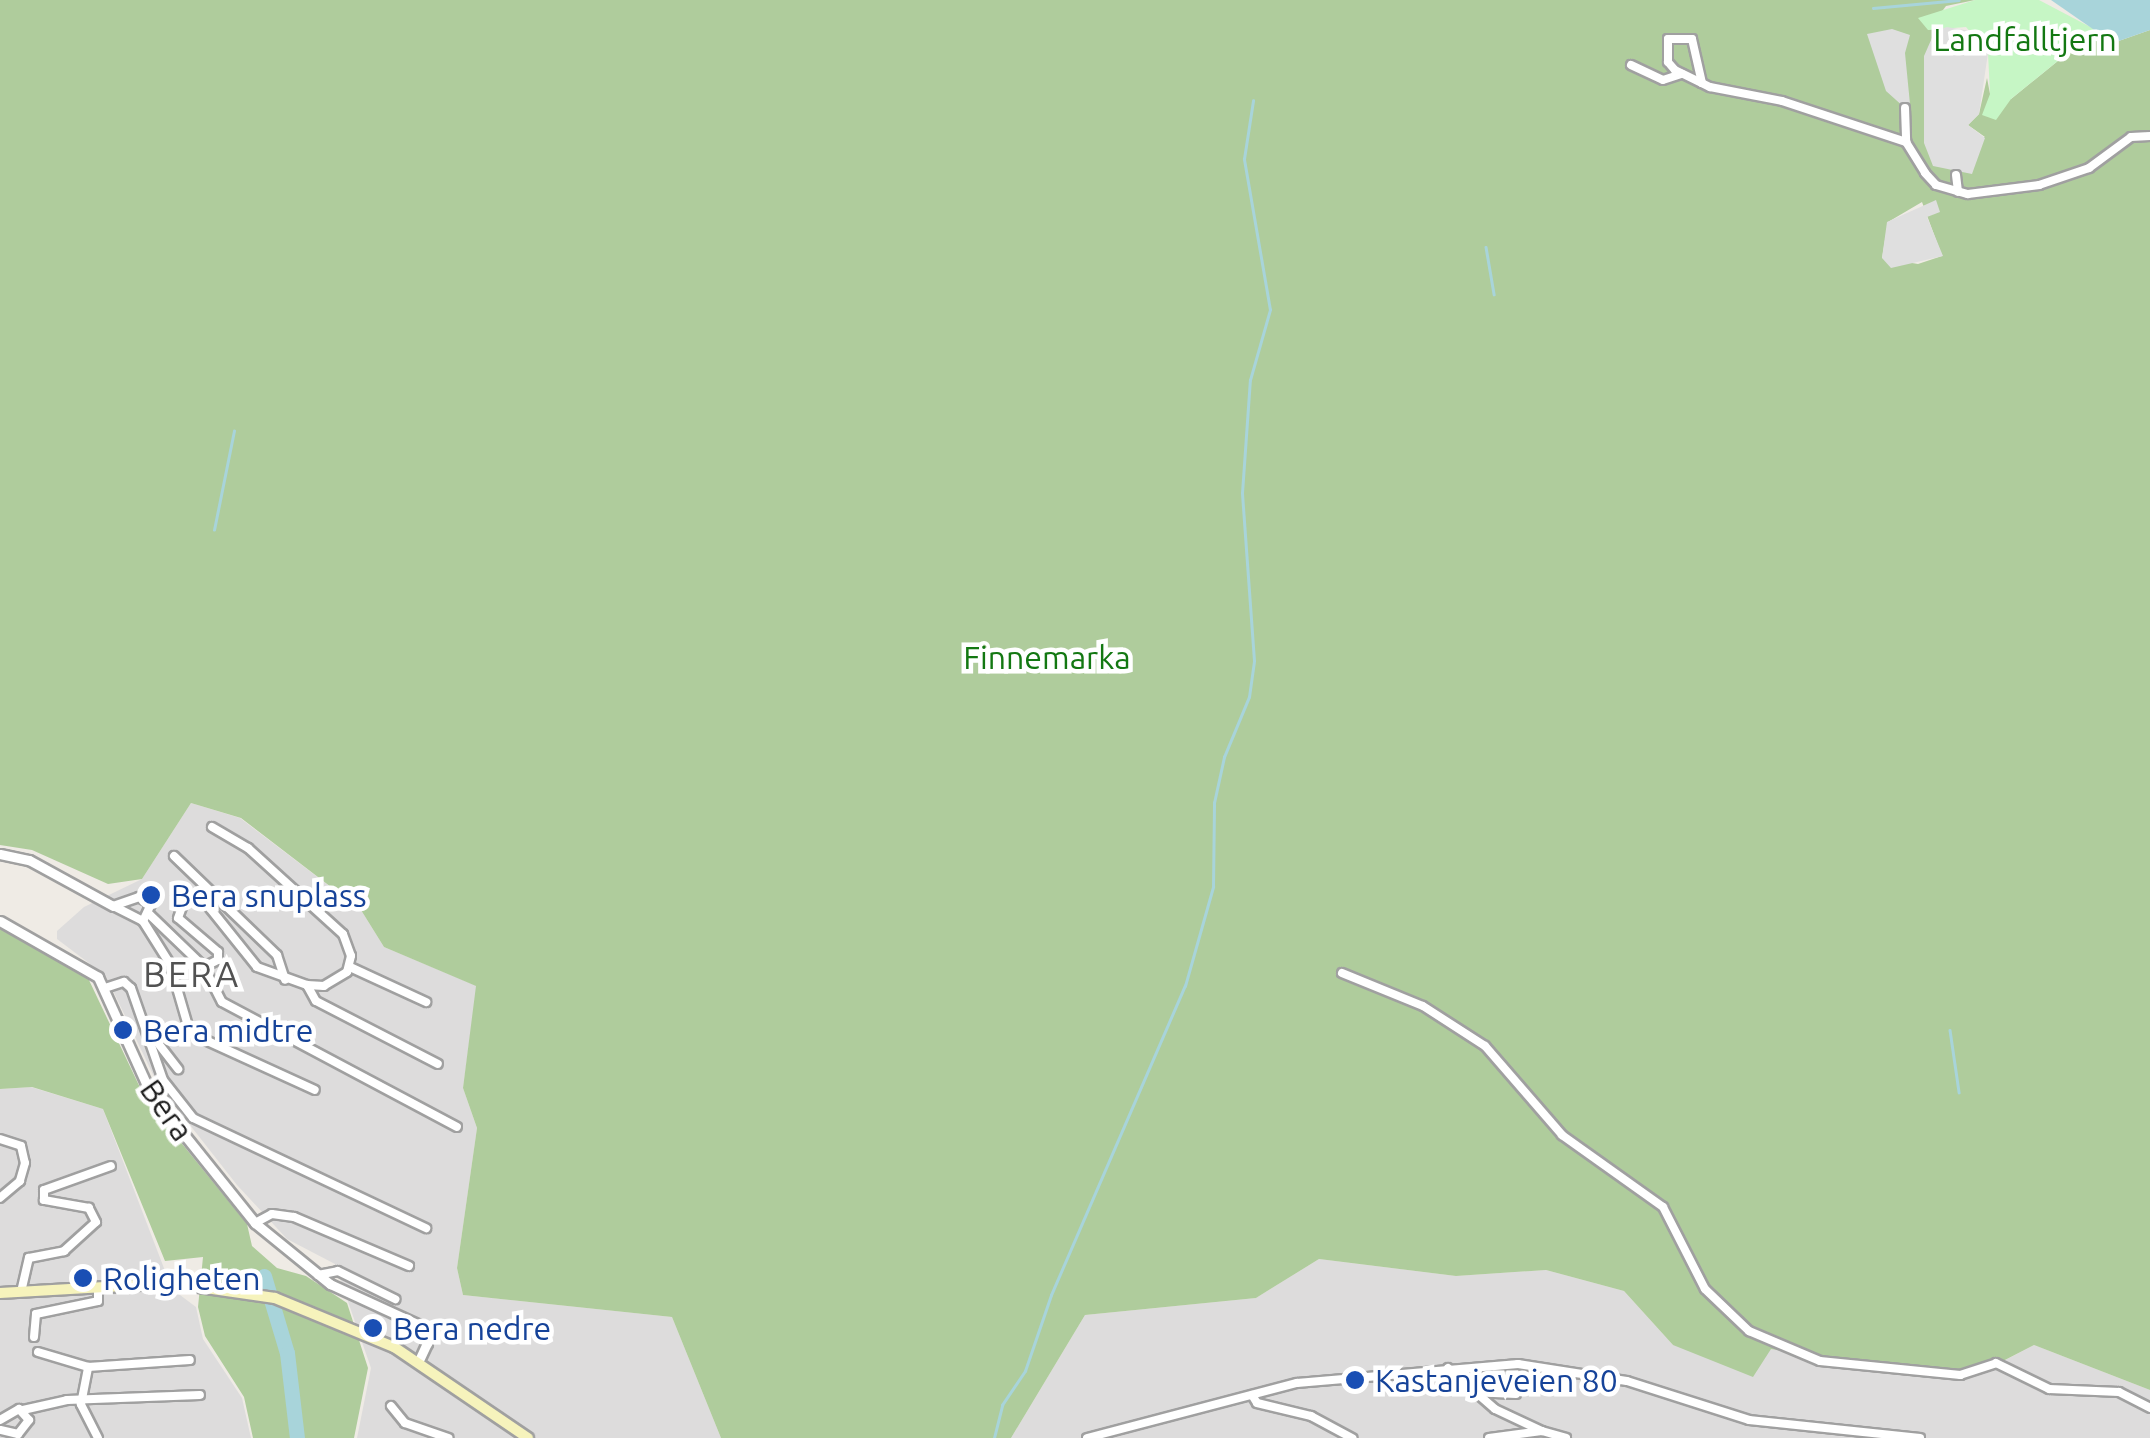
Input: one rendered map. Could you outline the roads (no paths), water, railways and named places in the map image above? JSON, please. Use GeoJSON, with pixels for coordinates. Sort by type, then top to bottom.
{"type":"FeatureCollection","features":[{"type":"Feature","properties":{"kind":"main road"},"geometry":{"type":"LineString","coordinates":[[0,1294],[196,1284],[275,1298],[366,1332],[418,1362],[528,1438]]}},
{"type":"Feature","properties":{"kind":"street"},"geometry":{"type":"LineString","coordinates":[[1702,83],[1697,48],[1680,34],[1668,39],[1664,53],[1682,74],[1702,83],[1812,109],[1906,142]]}},
{"type":"Feature","properties":{"kind":"street"},"geometry":{"type":"LineString","coordinates":[[1632,64],[1663,80],[1682,74]]}},
{"type":"Feature","properties":{"kind":"street"},"geometry":{"type":"LineString","coordinates":[[1905,108],[1906,142],[1936,185],[1958,192],[1997,194],[2089,168],[2132,137],[2150,136]]}},
{"type":"Feature","properties":{"kind":"street"},"geometry":{"type":"LineString","coordinates":[[1956,174],[1958,192]]}},
{"type":"Feature","properties":{"kind":"street"},"geometry":{"type":"LineString","coordinates":[[212,827],[248,848],[335,924],[350,967],[426,1002]]}},
{"type":"Feature","properties":{"kind":"street"},"geometry":{"type":"LineString","coordinates":[[0,854],[30,860],[113,906],[146,918],[204,967],[222,1002],[457,1127]]}},
{"type":"Feature","properties":{"kind":"street"},"geometry":{"type":"LineString","coordinates":[[174,856],[277,955],[285,980]]}},
{"type":"Feature","properties":{"kind":"street"},"geometry":{"type":"LineString","coordinates":[[204,967],[218,960],[218,952],[178,918],[186,896],[205,902],[257,967],[285,980],[307,986],[338,981],[350,967]]}},
{"type":"Feature","properties":{"kind":"street"},"geometry":{"type":"LineString","coordinates":[[113,906],[145,898],[146,918],[170,964],[190,1032],[315,1090]]}},
{"type":"Feature","properties":{"kind":"street","name":"Bera"},"geometry":{"type":"LineString","coordinates":[[0,921],[78,962],[105,988],[150,1092],[255,1222],[318,1275],[420,1325],[426,1343],[418,1362]]}},
{"type":"Feature","properties":{"kind":"street"},"geometry":{"type":"LineString","coordinates":[[1342,973],[1424,1006],[1485,1046],[1562,1136],[1663,1207],[1705,1289],[1749,1331],[1820,1361],[1960,1374],[1996,1364],[2049,1389],[2119,1392],[2150,1408]]}},
{"type":"Feature","properties":{"kind":"street"},"geometry":{"type":"LineString","coordinates":[[105,988],[124,982],[163,1080],[193,1118],[426,1228]]}},
{"type":"Feature","properties":{"kind":"street"},"geometry":{"type":"LineString","coordinates":[[307,986],[316,1001],[438,1064]]}},
{"type":"Feature","properties":{"kind":"street"},"geometry":{"type":"LineString","coordinates":[[144,1025],[178,1070]]}},
{"type":"Feature","properties":{"kind":"street"},"geometry":{"type":"LineString","coordinates":[[0,1139],[21,1146],[25,1163],[20,1182],[0,1198]]}},
{"type":"Feature","properties":{"kind":"street"},"geometry":{"type":"LineString","coordinates":[[21,1292],[29,1258],[64,1252],[96,1222],[88,1208],[44,1200],[44,1190],[111,1166]]}},
{"type":"Feature","properties":{"kind":"street"},"geometry":{"type":"LineString","coordinates":[[255,1222],[272,1214],[294,1216],[410,1266]]}},
{"type":"Feature","properties":{"kind":"street","name":"Bera"},"geometry":{"type":"LineString","coordinates":[[318,1275],[338,1271],[395,1299]]}},
{"type":"Feature","properties":{"kind":"street"},"geometry":{"type":"LineString","coordinates":[[34,1337],[34,1318],[43,1309],[98,1301],[98,1287]]}},
{"type":"Feature","properties":{"kind":"street"},"geometry":{"type":"LineString","coordinates":[[38,1352],[88,1366],[190,1360]]}},
{"type":"Feature","properties":{"kind":"street"},"geometry":{"type":"LineString","coordinates":[[88,1366],[82,1399],[98,1438]]}},
{"type":"Feature","properties":{"kind":"street"},"geometry":{"type":"LineString","coordinates":[[1448,1368],[1472,1392],[1542,1431],[1566,1438]]}},
{"type":"Feature","properties":{"kind":"street"},"geometry":{"type":"LineString","coordinates":[[1087,1438],[1339,1376],[1448,1368],[1579,1370],[1749,1420],[1920,1438]]}},
{"type":"Feature","properties":{"kind":"street"},"geometry":{"type":"LineString","coordinates":[[1472,1392],[1516,1394]]}},
{"type":"Feature","properties":{"kind":"street"},"geometry":{"type":"LineString","coordinates":[[0,1420],[23,1410],[82,1399],[200,1395]]}},
{"type":"Feature","properties":{"kind":"street"},"geometry":{"type":"LineString","coordinates":[[1252,1395],[1257,1403],[1311,1416],[1352,1438]]}},
{"type":"Feature","properties":{"kind":"street"},"geometry":{"type":"LineString","coordinates":[[391,1406],[405,1423],[448,1438]]}},
{"type":"Feature","properties":{"kind":"street"},"geometry":{"type":"LineString","coordinates":[[0,1430],[24,1431],[29,1420],[23,1410]]}},
{"type":"Feature","properties":{"kind":"street"},"geometry":{"type":"LineString","coordinates":[[1489,1438],[1542,1431]]}},
{"type":"Feature","properties":{"kind":"water","name":"Landfalltjern"},"geometry":{"type":"Polygon","coordinates":[[[2051,0],[2150,0],[2150,30],[2113,43],[2051,0]]]}},
{"type":"Feature","properties":{"kind":"waterway"},"geometry":{"type":"LineString","coordinates":[[1873,8],[1959,0]]}},
{"type":"Feature","properties":{"kind":"waterway"},"geometry":{"type":"LineString","coordinates":[[994,1438],[1002,1405],[1025,1371],[1051,1295],[1185,986],[1213,887],[1214,803],[1224,757],[1249,697],[1254,661],[1242,493],[1250,380],[1270,310],[1244,159],[1253,101]]}},
{"type":"Feature","properties":{"kind":"waterway"},"geometry":{"type":"LineString","coordinates":[[1486,247],[1494,294]]}},
{"type":"Feature","properties":{"kind":"waterway"},"geometry":{"type":"LineString","coordinates":[[214,530],[234,431]]}},
{"type":"Feature","properties":{"kind":"waterway"},"geometry":{"type":"LineString","coordinates":[[1950,1030],[1959,1092]]}},
{"type":"Feature","properties":{"kind":"waterway"},"geometry":{"type":"LineString","coordinates":[[264,1276],[287,1353],[297,1438]]}},
{"type":"Feature","properties":{"kind":"place","name":"Bera snuplass"},"geometry":{"type":"Point","coordinates":[151,895]}},
{"type":"Feature","properties":{"kind":"place","name":"Bera midtre"},"geometry":{"type":"Point","coordinates":[123,1030]}},
{"type":"Feature","properties":{"kind":"place","name":"Roligheten"},"geometry":{"type":"Point","coordinates":[83,1278]}},
{"type":"Feature","properties":{"kind":"place","name":"Bera nedre"},"geometry":{"type":"Point","coordinates":[373,1328]}},
{"type":"Feature","properties":{"kind":"place","name":"Kastanjeveien 80"},"geometry":{"type":"Point","coordinates":[1355,1380]}},
{"type":"Feature","properties":{"kind":"district","name":"BERA"},"geometry":{"type":"Point","coordinates":[192,974]}},
{"type":"Feature","properties":{"kind":"park label","name":"Finnemarka"},"geometry":{"type":"Point","coordinates":[1047,657]}}]}
